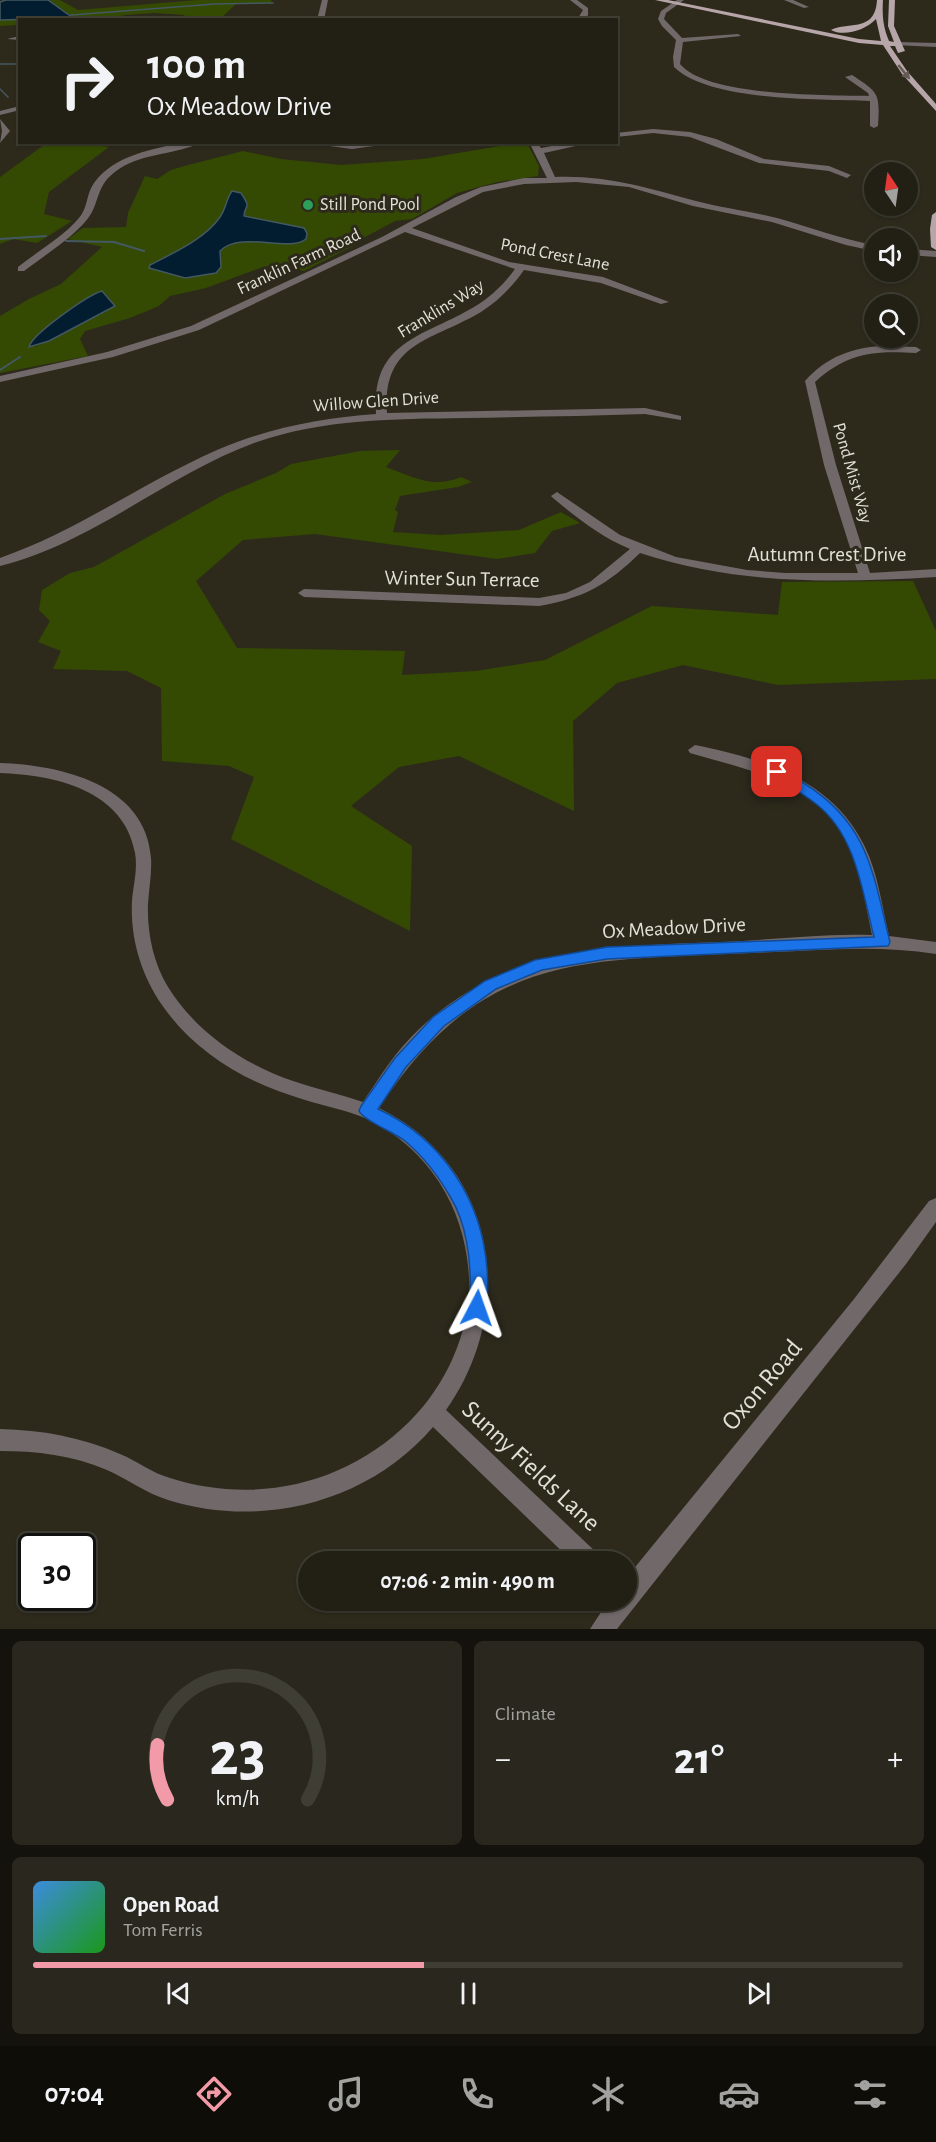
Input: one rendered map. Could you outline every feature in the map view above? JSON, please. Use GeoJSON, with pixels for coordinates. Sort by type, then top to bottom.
{"type":"FeatureCollection","features":[{"type":"Feature","properties":{"kind":"main road"},"geometry":{"type":"LineString","coordinates":[[658,0],[897,44]]}},
{"type":"Feature","properties":{"kind":"main road"},"geometry":{"type":"LineString","coordinates":[[880,0],[878,22],[885,43],[897,63],[936,109]]}},
{"type":"Feature","properties":{"kind":"main road"},"geometry":{"type":"LineString","coordinates":[[892,0],[890,20],[897,44],[906,58]]}},
{"type":"Feature","properties":{"kind":"main road"},"geometry":{"type":"LineString","coordinates":[[736,15],[827,30],[857,29],[872,23],[879,10]]}},
{"type":"Feature","properties":{"kind":"main road"},"geometry":{"type":"LineString","coordinates":[[801,26],[885,43]]}},
{"type":"Feature","properties":{"kind":"main road"},"geometry":{"type":"LineString","coordinates":[[936,215],[934,229],[936,247]]}},
{"type":"Feature","properties":{"kind":"street"},"geometry":{"type":"LineString","coordinates":[[320,18],[325,0]]}},
{"type":"Feature","properties":{"kind":"street"},"geometry":{"type":"LineString","coordinates":[[573,0],[586,9],[582,18]]}},
{"type":"Feature","properties":{"kind":"street"},"geometry":{"type":"LineString","coordinates":[[787,0],[806,7]]}},
{"type":"Feature","properties":{"kind":"street"},"geometry":{"type":"LineString","coordinates":[[678,2],[663,12],[661,19],[664,26],[680,40],[738,36]]}},
{"type":"Feature","properties":{"kind":"street"},"geometry":{"type":"LineString","coordinates":[[10,39],[18,38]]}},
{"type":"Feature","properties":{"kind":"street"},"geometry":{"type":"LineString","coordinates":[[680,40],[676,62],[680,69],[690,76],[714,85],[750,92],[875,99]]}},
{"type":"Feature","properties":{"kind":"street"},"geometry":{"type":"LineString","coordinates":[[897,44],[936,45]]}},
{"type":"Feature","properties":{"kind":"street"},"geometry":{"type":"LineString","coordinates":[[849,77],[869,88],[875,99],[874,126]]}},
{"type":"Feature","properties":{"kind":"street"},"geometry":{"type":"LineString","coordinates":[[0,113],[18,108]]}},
{"type":"Feature","properties":{"kind":"street"},"geometry":{"type":"LineString","coordinates":[[0,121],[6,131],[0,141]]}},
{"type":"Feature","properties":{"kind":"street"},"geometry":{"type":"LineString","coordinates":[[618,135],[658,131],[691,134],[755,159],[791,166],[830,169],[848,175]]}},
{"type":"Feature","properties":{"kind":"street"},"geometry":{"type":"LineString","coordinates":[[21,269],[85,217],[90,209],[95,190],[110,172],[144,156],[190,144]]}},
{"type":"Feature","properties":{"kind":"street"},"geometry":{"type":"LineString","coordinates":[[323,144],[352,147],[380,144]]}},
{"type":"Feature","properties":{"kind":"street"},"geometry":{"type":"LineString","coordinates":[[534,144],[552,179]]}},
{"type":"Feature","properties":{"kind":"street"},"geometry":{"type":"LineString","coordinates":[[539,151],[579,144]]}},
{"type":"Feature","properties":{"kind":"street","name":"Franklin Farm Road"},"geometry":{"type":"LineString","coordinates":[[0,378],[110,355],[185,331],[256,301],[406,229],[459,199],[481,190],[508,184],[552,179],[591,180],[630,185],[696,204],[774,220],[864,246]]}},
{"type":"Feature","properties":{"kind":"street","name":"Pond Crest Lane"},"geometry":{"type":"LineString","coordinates":[[406,229],[496,262],[603,280],[664,302]]}},
{"type":"Feature","properties":{"kind":"street","name":"Franklin Farm Road"},"geometry":{"type":"LineString","coordinates":[[818,232],[864,240]]}},
{"type":"Feature","properties":{"kind":"street"},"geometry":{"type":"LineString","coordinates":[[918,246],[936,247]]}},
{"type":"Feature","properties":{"kind":"street"},"geometry":{"type":"LineString","coordinates":[[918,253],[936,254]]}},
{"type":"Feature","properties":{"kind":"street","name":"Franklins Way"},"geometry":{"type":"LineString","coordinates":[[381,417],[381,387],[395,358],[426,334],[485,305],[521,268]]}},
{"type":"Feature","properties":{"kind":"street","name":"Pond Mist Way"},"geometry":{"type":"LineString","coordinates":[[865,576],[849,530],[816,414],[810,381],[828,364],[855,352],[882,349],[916,351]]}},
{"type":"Feature","properties":{"kind":"street","name":"Willow Glen Drive"},"geometry":{"type":"LineString","coordinates":[[0,562],[60,539],[232,447],[297,427],[381,417],[645,411],[677,417]]}},
{"type":"Feature","properties":{"kind":"street","name":"Autumn Crest Drive"},"geometry":{"type":"LineString","coordinates":[[557,496],[590,522],[638,548],[718,570],[778,576],[936,573]]}},
{"type":"Feature","properties":{"kind":"street","name":"Winter Sun Terrace"},"geometry":{"type":"LineString","coordinates":[[304,593],[539,602],[574,595],[592,588],[638,548]]}},
{"type":"Feature","properties":{"kind":"street"},"geometry":{"type":"LineString","coordinates":[[695,750],[744,760],[777,772],[806,789],[834,813],[858,848],[882,942]]}},
{"type":"Feature","properties":{"kind":"street"},"geometry":{"type":"LineString","coordinates":[[0,768],[44,771],[70,777],[109,798],[128,817],[135,828],[143,850],[140,914],[145,950],[162,992],[195,1032],[228,1058],[287,1087],[367,1111],[393,1123],[411,1136],[437,1162],[459,1194],[475,1240],[479,1287],[473,1329],[458,1369],[432,1412],[404,1441],[368,1468],[309,1494],[266,1502],[243,1503],[204,1499],[167,1488],[116,1463],[74,1448],[31,1440],[0,1440]]}},
{"type":"Feature","properties":{"kind":"street","name":"Ox Meadow Drive"},"geometry":{"type":"LineString","coordinates":[[367,1111],[400,1062],[439,1022],[490,985],[540,964],[607,953],[882,942],[936,948]]}},
{"type":"Feature","properties":{"kind":"street","name":"Oxon Road"},"geometry":{"type":"LineString","coordinates":[[637,1583],[693,1509],[854,1318],[936,1207]]}},
{"type":"Feature","properties":{"kind":"street","name":"Sunny Fields Lane"},"geometry":{"type":"LineString","coordinates":[[432,1412],[578,1551]]}},
{"type":"Feature","properties":{"kind":"street"},"geometry":{"type":"LineString","coordinates":[[602,1629],[616,1611]]}},
{"type":"Feature","properties":{"kind":"green space"},"geometry":{"type":"Polygon","coordinates":[[[48,0],[60,0],[78,10],[197,0],[271,0],[272,3],[237,3],[221,18],[182,18],[185,15],[154,13],[112,18],[70,18],[69,14],[62,12],[48,0]]]}},
{"type":"Feature","properties":{"kind":"green space"},"geometry":{"type":"Polygon","coordinates":[[[0,20],[18,20],[18,25],[0,26],[0,20]]]}},
{"type":"Feature","properties":{"kind":"green space"},"geometry":{"type":"Polygon","coordinates":[[[45,144],[89,144],[109,147],[49,192],[44,214],[72,221],[37,243],[13,239],[0,244],[0,177],[45,144]]]}},
{"type":"Feature","properties":{"kind":"green space"},"geometry":{"type":"Polygon","coordinates":[[[511,144],[528,144],[539,166],[538,176],[497,182],[457,193],[412,219],[395,221],[304,271],[275,265],[263,267],[206,288],[170,296],[159,306],[130,318],[85,331],[80,339],[88,356],[0,373],[0,316],[61,284],[102,247],[68,239],[83,228],[126,227],[128,213],[145,176],[157,179],[171,170],[243,151],[281,159],[341,165],[423,159],[511,144]],[[229,195],[222,215],[206,232],[188,245],[150,265],[149,268],[185,278],[216,273],[221,267],[220,251],[227,246],[257,241],[297,244],[307,233],[304,228],[247,218],[229,195]],[[102,291],[95,293],[35,337],[35,347],[70,328],[106,312],[102,291]]]}},
{"type":"Feature","properties":{"kind":"green space"},"geometry":{"type":"Polygon","coordinates":[[[400,450],[386,467],[432,482],[461,477],[472,482],[458,487],[400,496],[395,510],[398,512],[393,532],[441,535],[519,530],[561,512],[580,523],[552,531],[535,553],[497,559],[315,534],[243,540],[196,581],[237,648],[405,651],[402,675],[476,671],[545,660],[652,606],[778,615],[782,582],[913,581],[936,631],[936,679],[778,685],[683,665],[617,683],[573,721],[574,811],[459,756],[399,767],[351,806],[412,846],[410,931],[231,839],[254,777],[229,766],[162,761],[161,688],[127,671],[53,669],[61,651],[38,642],[50,621],[39,610],[42,590],[70,573],[94,567],[225,494],[276,473],[291,464],[360,451],[400,450]]]}},
{"type":"Feature","properties":{"kind":"water"},"geometry":{"type":"Polygon","coordinates":[[[48,0],[73,18],[0,20],[0,2],[48,0]]]}},
{"type":"Feature","properties":{"kind":"water"},"geometry":{"type":"Polygon","coordinates":[[[232,191],[241,193],[246,202],[244,216],[304,228],[307,233],[306,239],[288,244],[240,242],[229,245],[220,251],[221,267],[216,273],[185,278],[149,268],[150,265],[188,245],[214,225],[222,214],[232,191]]]}},
{"type":"Feature","properties":{"kind":"water"},"geometry":{"type":"Polygon","coordinates":[[[102,291],[115,306],[49,341],[29,347],[40,333],[61,316],[102,291]]]}},
{"type":"Feature","properties":{"kind":"waterway"},"geometry":{"type":"LineString","coordinates":[[71,15],[215,4],[273,3]]}},
{"type":"Feature","properties":{"kind":"waterway"},"geometry":{"type":"LineString","coordinates":[[0,64],[18,64]]}},
{"type":"Feature","properties":{"kind":"waterway"},"geometry":{"type":"LineString","coordinates":[[0,89],[8,97]]}},
{"type":"Feature","properties":{"kind":"waterway"},"geometry":{"type":"LineString","coordinates":[[0,239],[46,236]]}},
{"type":"Feature","properties":{"kind":"waterway"},"geometry":{"type":"LineString","coordinates":[[66,241],[114,242],[144,251]]}},
{"type":"Feature","properties":{"kind":"waterway"},"geometry":{"type":"LineString","coordinates":[[0,370],[20,357]]}},
{"type":"Feature","properties":{"kind":"place","name":"Still Pond Pool"},"geometry":{"type":"Point","coordinates":[308,205]}},
{"type":"Feature","properties":{"kind":"route"},"geometry":{"type":"LineString","coordinates":[[477,1308],[479,1287],[477,1249],[459,1194],[437,1162],[411,1136],[393,1123],[367,1111],[400,1062],[439,1022],[490,985],[540,964],[607,953],[882,942],[863,863],[851,835],[822,800],[777,772]]}}]}
